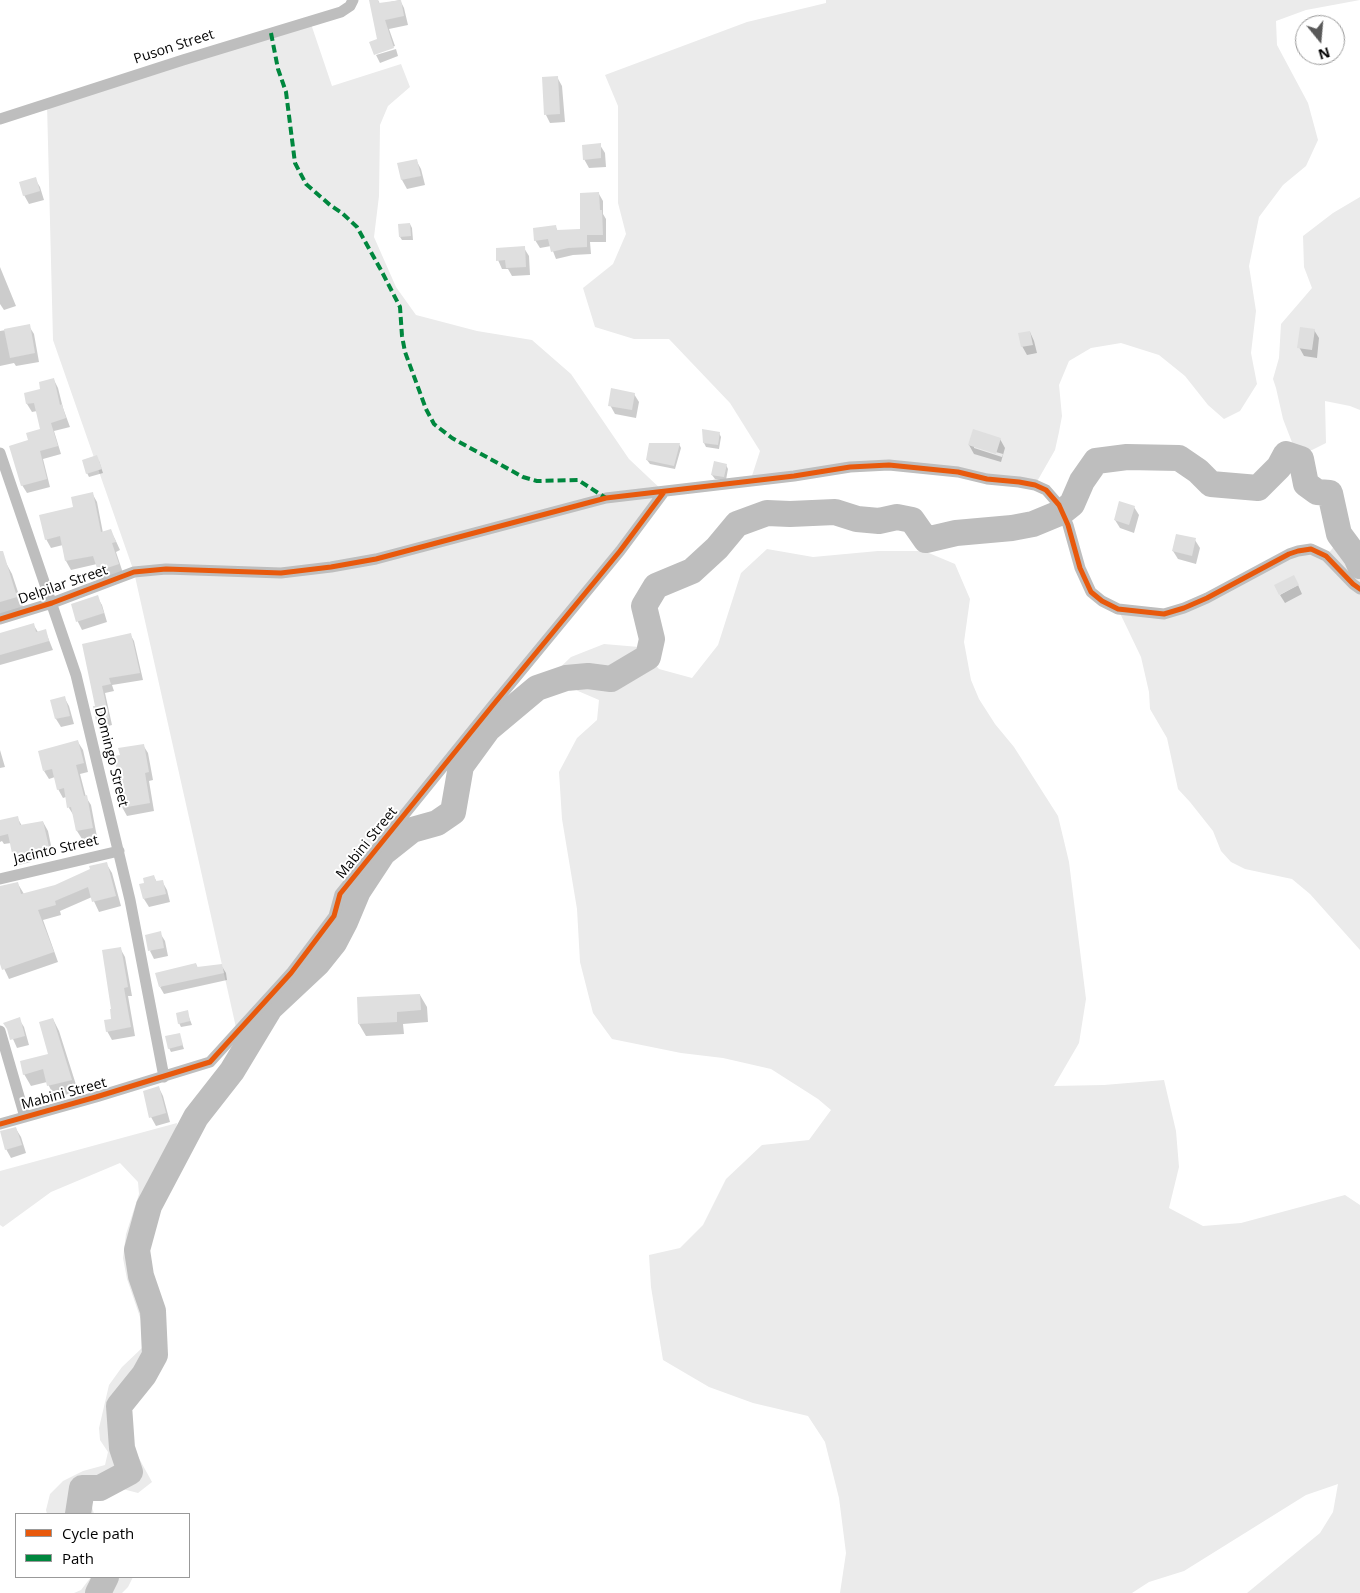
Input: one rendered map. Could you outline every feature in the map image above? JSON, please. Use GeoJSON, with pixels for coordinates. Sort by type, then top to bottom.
{"type":"FeatureCollection","features":[{"type":"Feature","properties":{"kind":"street","name":"Puson Street"},"geometry":{"type":"LineString","coordinates":[[0,119],[183,60],[341,12],[350,6],[353,0]]}},
{"type":"Feature","properties":{"kind":"street","name":"Domingo Street"},"geometry":{"type":"LineString","coordinates":[[0,453],[76,675],[130,900],[164,1077]]}},
{"type":"Feature","properties":{"kind":"street","name":"Delpilar Street"},"geometry":{"type":"LineString","coordinates":[[0,619],[52,603],[134,572],[166,569],[281,572],[331,566],[376,559],[606,498],[794,476],[850,467],[889,464],[949,471],[987,479],[1035,484],[1046,490],[1059,505],[1068,525],[1083,574],[1091,592],[1102,601],[1118,609],[1164,614],[1184,608],[1207,598],[1289,554],[1311,549],[1326,556],[1360,589]]}},
{"type":"Feature","properties":{"kind":"street","name":"Mabini Street"},"geometry":{"type":"LineString","coordinates":[[0,1124],[210,1062],[290,973],[334,916],[340,894],[620,551],[664,492]]}},
{"type":"Feature","properties":{"kind":"street","name":"Jacinto Street"},"geometry":{"type":"LineString","coordinates":[[0,879],[118,851]]}},
{"type":"Feature","properties":{"kind":"street"},"geometry":{"type":"LineString","coordinates":[[0,1031],[26,1116]]}},
{"type":"Feature","properties":{"kind":"shaded area"},"geometry":{"type":"Polygon","coordinates":[[[826,0],[1360,0],[1306,10],[1276,21],[1277,45],[1308,103],[1318,140],[1306,166],[1283,185],[1259,217],[1249,266],[1256,311],[1251,353],[1257,384],[1240,411],[1224,419],[1208,405],[1185,376],[1159,355],[1121,343],[1091,348],[1069,361],[1059,385],[1062,416],[1055,450],[1035,485],[910,466],[750,482],[760,451],[730,403],[669,339],[634,339],[595,327],[583,288],[613,264],[626,234],[618,203],[618,106],[605,75],[747,22],[826,3],[826,0]]]}},
{"type":"Feature","properties":{"kind":"shaded area"},"geometry":{"type":"Polygon","coordinates":[[[310,21],[332,86],[401,64],[410,87],[388,106],[380,125],[379,196],[374,237],[396,287],[416,315],[477,331],[532,340],[571,374],[629,459],[664,492],[340,894],[334,916],[237,1032],[134,572],[53,340],[47,104],[310,21]]]}},
{"type":"Feature","properties":{"kind":"shaded area"},"geometry":{"type":"Polygon","coordinates":[[[1360,197],[1360,410],[1325,401],[1326,443],[1312,450],[1295,450],[1283,419],[1273,379],[1279,358],[1281,324],[1312,288],[1304,267],[1303,236],[1333,213],[1360,197]]]}},
{"type":"Feature","properties":{"kind":"shaded area"},"geometry":{"type":"Polygon","coordinates":[[[1344,535],[1348,552],[1360,571],[1360,950],[1310,894],[1292,879],[1245,869],[1231,862],[1221,851],[1213,831],[1178,789],[1167,738],[1150,709],[1149,692],[1141,657],[1118,609],[1164,614],[1298,551],[1326,556],[1344,535]]]}},
{"type":"Feature","properties":{"kind":"shaded area"},"geometry":{"type":"Polygon","coordinates":[[[767,549],[813,557],[878,551],[924,551],[955,564],[970,599],[964,642],[971,680],[979,699],[995,724],[1014,747],[1058,816],[1069,862],[1086,999],[1079,1043],[1054,1086],[1104,1085],[1164,1080],[1176,1131],[1179,1167],[1169,1208],[1203,1226],[1241,1223],[1345,1195],[1360,1205],[1360,1593],[1247,1593],[1320,1533],[1333,1512],[1338,1484],[1306,1495],[1184,1571],[1149,1582],[1132,1593],[840,1593],[846,1553],[839,1498],[825,1442],[808,1416],[753,1403],[709,1387],[663,1360],[651,1287],[649,1255],[680,1248],[703,1225],[726,1179],[762,1145],[809,1140],[831,1110],[818,1099],[771,1069],[723,1058],[681,1053],[612,1039],[593,1013],[580,962],[577,909],[562,819],[559,772],[577,738],[597,720],[599,700],[578,691],[552,675],[571,657],[604,644],[639,647],[659,669],[692,678],[718,645],[741,573],[767,549]]]}},
{"type":"Feature","properties":{"kind":"shaded area"},"geometry":{"type":"Polygon","coordinates":[[[177,1123],[171,1165],[149,1231],[146,1258],[155,1294],[165,1319],[165,1346],[155,1368],[133,1399],[129,1425],[135,1451],[152,1482],[138,1493],[115,1487],[93,1489],[89,1496],[94,1513],[47,1513],[46,1510],[50,1494],[63,1481],[83,1471],[105,1465],[108,1452],[100,1440],[99,1428],[109,1385],[122,1367],[143,1347],[143,1326],[127,1279],[123,1258],[126,1234],[139,1194],[138,1182],[120,1163],[51,1192],[3,1227],[0,1225],[0,1171],[177,1123]]]}},
{"type":"Feature","properties":{"kind":"shaded area"},"geometry":{"type":"Polygon","coordinates":[[[90,1578],[132,1578],[122,1593],[74,1593],[81,1590],[90,1578]]]}},
{"type":"Feature","properties":{"kind":"building"},"geometry":{"type":"Polygon","coordinates":[[[369,0],[378,0],[379,3],[401,0],[404,16],[385,20],[394,48],[374,55],[369,42],[377,39],[369,0]]]}},
{"type":"Feature","properties":{"kind":"building"},"geometry":{"type":"Polygon","coordinates":[[[558,76],[560,114],[544,115],[542,77],[558,76]]]}},
{"type":"Feature","properties":{"kind":"building"},"geometry":{"type":"Polygon","coordinates":[[[601,143],[601,158],[583,160],[582,145],[601,143]]]}},
{"type":"Feature","properties":{"kind":"building"},"geometry":{"type":"Polygon","coordinates":[[[417,159],[421,176],[401,180],[397,163],[417,159]]]}},
{"type":"Feature","properties":{"kind":"building"},"geometry":{"type":"Polygon","coordinates":[[[36,177],[40,191],[23,196],[19,182],[36,177]]]}},
{"type":"Feature","properties":{"kind":"building"},"geometry":{"type":"Polygon","coordinates":[[[599,192],[603,235],[587,235],[587,247],[568,248],[551,252],[548,239],[534,241],[533,228],[556,225],[557,230],[580,229],[580,193],[599,192]]]}},
{"type":"Feature","properties":{"kind":"building"},"geometry":{"type":"Polygon","coordinates":[[[410,223],[411,236],[399,237],[398,224],[410,223]]]}},
{"type":"Feature","properties":{"kind":"building"},"geometry":{"type":"Polygon","coordinates":[[[525,246],[526,267],[506,268],[505,260],[496,261],[496,248],[525,246]]]}},
{"type":"Feature","properties":{"kind":"building"},"geometry":{"type":"Polygon","coordinates":[[[30,324],[35,353],[10,358],[4,329],[30,324]]]}},
{"type":"Feature","properties":{"kind":"building"},"geometry":{"type":"Polygon","coordinates":[[[1300,327],[1315,329],[1312,350],[1297,348],[1300,327]]]}},
{"type":"Feature","properties":{"kind":"building"},"geometry":{"type":"Polygon","coordinates":[[[1030,331],[1033,345],[1021,347],[1018,333],[1030,331]]]}},
{"type":"Feature","properties":{"kind":"building"},"geometry":{"type":"Polygon","coordinates":[[[54,378],[60,405],[62,404],[66,418],[51,423],[58,446],[40,451],[47,479],[21,486],[9,446],[28,440],[26,433],[40,429],[34,403],[26,404],[24,393],[40,389],[39,382],[54,378]]]}},
{"type":"Feature","properties":{"kind":"building"},"geometry":{"type":"Polygon","coordinates":[[[611,388],[635,393],[632,410],[608,406],[611,388]]]}},
{"type":"Feature","properties":{"kind":"building"},"geometry":{"type":"Polygon","coordinates":[[[702,429],[720,432],[718,445],[703,443],[702,429]]]}},
{"type":"Feature","properties":{"kind":"building"},"geometry":{"type":"Polygon","coordinates":[[[973,429],[1001,438],[996,454],[968,445],[973,429]]]}},
{"type":"Feature","properties":{"kind":"building"},"geometry":{"type":"Polygon","coordinates":[[[649,443],[680,443],[674,466],[646,460],[649,443]]]}},
{"type":"Feature","properties":{"kind":"building"},"geometry":{"type":"Polygon","coordinates":[[[97,455],[102,469],[86,474],[82,460],[97,455]]]}},
{"type":"Feature","properties":{"kind":"building"},"geometry":{"type":"Polygon","coordinates":[[[714,461],[727,464],[724,477],[711,475],[714,461]]]}},
{"type":"Feature","properties":{"kind":"building"},"geometry":{"type":"Polygon","coordinates":[[[93,492],[101,532],[111,529],[116,542],[112,543],[119,564],[98,571],[93,556],[65,561],[60,536],[45,540],[39,515],[73,507],[71,497],[93,492]]]}},
{"type":"Feature","properties":{"kind":"building"},"geometry":{"type":"Polygon","coordinates":[[[1119,501],[1135,506],[1129,525],[1114,520],[1119,501]]]}},
{"type":"Feature","properties":{"kind":"building"},"geometry":{"type":"Polygon","coordinates":[[[1176,534],[1196,538],[1192,556],[1172,551],[1176,534]]]}},
{"type":"Feature","properties":{"kind":"building"},"geometry":{"type":"Polygon","coordinates":[[[0,551],[3,551],[17,597],[0,602],[0,551]]]}},
{"type":"Feature","properties":{"kind":"building"},"geometry":{"type":"Polygon","coordinates":[[[1294,575],[1299,585],[1279,595],[1274,585],[1294,575]]]}},
{"type":"Feature","properties":{"kind":"building"},"geometry":{"type":"Polygon","coordinates":[[[98,595],[104,613],[76,622],[71,604],[98,595]]]}},
{"type":"Feature","properties":{"kind":"building"},"geometry":{"type":"Polygon","coordinates":[[[34,623],[36,632],[46,629],[49,641],[0,655],[0,633],[34,623]]]}},
{"type":"Feature","properties":{"kind":"building"},"geometry":{"type":"Polygon","coordinates":[[[131,633],[140,673],[109,678],[111,684],[102,686],[109,718],[96,721],[93,706],[95,706],[82,644],[131,633]]]}},
{"type":"Feature","properties":{"kind":"building"},"geometry":{"type":"Polygon","coordinates":[[[65,696],[70,716],[55,719],[50,700],[65,696]]]}},
{"type":"Feature","properties":{"kind":"building"},"geometry":{"type":"Polygon","coordinates":[[[78,740],[84,763],[76,765],[84,796],[87,795],[93,828],[76,831],[71,807],[67,808],[64,788],[57,790],[52,769],[43,771],[38,751],[78,740]]]}},
{"type":"Feature","properties":{"kind":"building"},"geometry":{"type":"Polygon","coordinates":[[[144,744],[149,772],[145,773],[150,803],[121,808],[118,790],[120,789],[114,756],[120,755],[118,748],[144,744]]]}},
{"type":"Feature","properties":{"kind":"building"},"geometry":{"type":"Polygon","coordinates":[[[18,816],[20,825],[43,821],[49,847],[26,852],[27,855],[13,858],[8,834],[0,836],[0,820],[18,816]]]}},
{"type":"Feature","properties":{"kind":"building"},"geometry":{"type":"Polygon","coordinates":[[[107,862],[116,896],[92,902],[88,887],[55,901],[56,905],[38,910],[54,952],[2,970],[0,964],[0,886],[18,882],[21,894],[55,885],[90,869],[89,866],[107,862]]]}},
{"type":"Feature","properties":{"kind":"building"},"geometry":{"type":"Polygon","coordinates":[[[154,875],[156,881],[163,880],[166,894],[143,899],[139,884],[144,883],[143,878],[154,875]]]}},
{"type":"Feature","properties":{"kind":"building"},"geometry":{"type":"Polygon","coordinates":[[[161,931],[164,948],[148,951],[145,935],[161,931]]]}},
{"type":"Feature","properties":{"kind":"building"},"geometry":{"type":"Polygon","coordinates":[[[121,947],[128,987],[124,988],[131,1027],[106,1032],[104,1020],[111,1019],[111,1009],[102,950],[121,947]]]}},
{"type":"Feature","properties":{"kind":"building"},"geometry":{"type":"Polygon","coordinates":[[[196,963],[197,967],[222,964],[224,973],[159,987],[155,973],[196,963]]]}},
{"type":"Feature","properties":{"kind":"building"},"geometry":{"type":"Polygon","coordinates":[[[420,994],[421,1010],[397,1012],[397,1022],[358,1024],[357,997],[420,994]]]}},
{"type":"Feature","properties":{"kind":"building"},"geometry":{"type":"Polygon","coordinates":[[[188,1010],[190,1021],[178,1024],[176,1013],[188,1010]]]}},
{"type":"Feature","properties":{"kind":"building"},"geometry":{"type":"Polygon","coordinates":[[[20,1017],[25,1036],[10,1040],[3,1023],[20,1017]]]}},
{"type":"Feature","properties":{"kind":"building"},"geometry":{"type":"Polygon","coordinates":[[[53,1018],[72,1080],[47,1086],[43,1069],[23,1075],[20,1061],[48,1054],[39,1022],[53,1018]]]}},
{"type":"Feature","properties":{"kind":"building"},"geometry":{"type":"Polygon","coordinates":[[[180,1033],[183,1045],[168,1049],[165,1036],[180,1033]]]}},
{"type":"Feature","properties":{"kind":"building"},"geometry":{"type":"Polygon","coordinates":[[[159,1086],[166,1113],[149,1118],[143,1091],[159,1086]]]}},
{"type":"Feature","properties":{"kind":"building"},"geometry":{"type":"Polygon","coordinates":[[[16,1127],[22,1145],[5,1150],[0,1131],[16,1127]]]}},
{"type":"Feature","properties":{"kind":"waterway"},"geometry":{"type":"LineString","coordinates":[[78,1513],[82,1488],[100,1488],[130,1472],[122,1448],[119,1406],[144,1375],[155,1355],[153,1311],[141,1276],[137,1250],[149,1206],[196,1117],[232,1071],[270,1008],[318,963],[334,943],[358,891],[383,853],[412,830],[437,823],[453,812],[461,766],[488,729],[537,688],[566,678],[588,676],[611,679],[648,657],[652,639],[644,606],[656,586],[692,571],[717,548],[737,524],[767,513],[835,512],[857,519],[879,521],[897,517],[912,520],[926,540],[956,533],[1012,528],[1033,524],[1062,512],[1072,504],[1082,481],[1096,461],[1127,457],[1179,458],[1198,471],[1211,484],[1258,488],[1279,467],[1286,454],[1301,459],[1306,484],[1317,492],[1330,493],[1339,534],[1356,557],[1360,566]]}},
{"type":"Feature","properties":{"kind":"waterway"},"geometry":{"type":"LineString","coordinates":[[98,1593],[106,1578]]}},
{"type":"Feature","properties":{"kind":"marked path"},"geometry":{"type":"LineString","coordinates":[[271,33],[278,69],[286,92],[295,163],[306,184],[357,227],[381,270],[400,307],[405,352],[426,409],[434,424],[452,438],[523,477],[537,481],[578,480],[606,498]]}},
{"type":"Feature","properties":{"kind":"cycle path"},"geometry":{"type":"LineString","coordinates":[[0,619],[52,603],[134,572],[166,569],[281,573],[331,567],[376,559],[606,498],[794,476],[850,467],[889,465],[958,472],[987,479],[1035,485],[1046,490],[1059,505],[1068,525],[1080,568],[1091,592],[1102,601],[1118,609],[1164,614],[1184,608],[1207,598],[1289,554],[1311,549],[1326,556],[1360,589]]}},
{"type":"Feature","properties":{"kind":"cycle path"},"geometry":{"type":"LineString","coordinates":[[0,1124],[210,1062],[291,973],[334,916],[340,894],[620,551],[664,492]]}}]}
